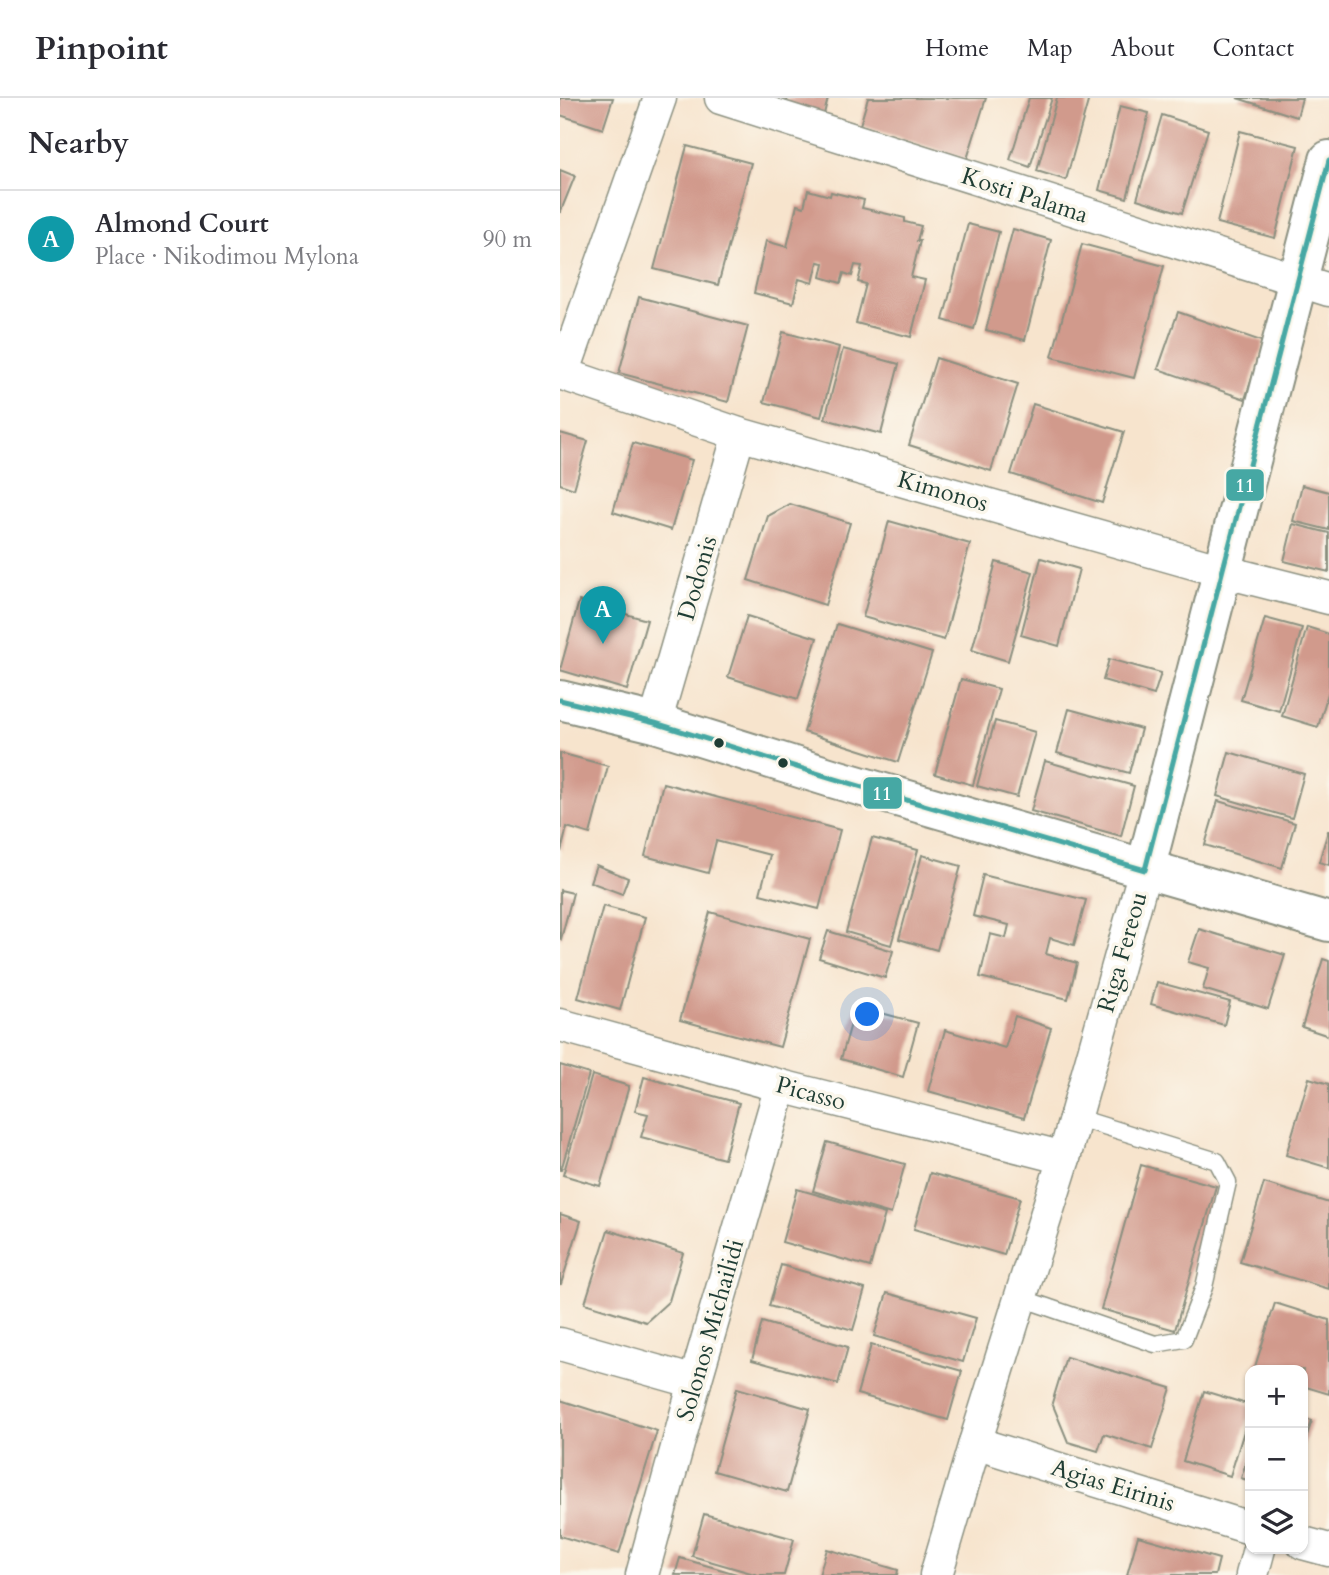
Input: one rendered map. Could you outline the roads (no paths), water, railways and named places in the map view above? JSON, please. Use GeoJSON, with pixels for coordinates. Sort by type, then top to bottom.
{"type":"FeatureCollection","features":[{"type":"Feature","properties":{"kind":"street"},"geometry":{"type":"LineString","coordinates":[[562,373],[660,98]]}},
{"type":"Feature","properties":{"kind":"street","name":"Kosti Palama"},"geometry":{"type":"LineString","coordinates":[[721,98],[1313,286]]}},
{"type":"Feature","properties":{"kind":"street","name":"Riga Fereou"},"geometry":{"type":"LineString","coordinates":[[936,1575],[1075,1117],[1145,870],[1222,570],[1313,286],[1329,160]]}},
{"type":"Feature","properties":{"kind":"street","name":"Kimonos"},"geometry":{"type":"LineString","coordinates":[[562,373],[739,434],[1329,598]]}},
{"type":"Feature","properties":{"kind":"street","name":"Dodonis"},"geometry":{"type":"LineString","coordinates":[[655,723],[739,434]]}},
{"type":"Feature","properties":{"kind":"street"},"geometry":{"type":"LineString","coordinates":[[560,700],[655,723],[832,778],[1329,922]]}},
{"type":"Feature","properties":{"kind":"street","name":"Picasso"},"geometry":{"type":"LineString","coordinates":[[560,1025],[780,1086],[1063,1158]]}},
{"type":"Feature","properties":{"kind":"street","name":"Solonos Michailidi"},"geometry":{"type":"LineString","coordinates":[[642,1575],[780,1086]]}},
{"type":"Feature","properties":{"kind":"street"},"geometry":{"type":"LineString","coordinates":[[560,1344],[695,1382]]}},
{"type":"Feature","properties":{"kind":"street","name":"Agias Eirinis"},"geometry":{"type":"LineString","coordinates":[[975,1443],[1245,1526]]}},
{"type":"Feature","properties":{"kind":"street"},"geometry":{"type":"LineString","coordinates":[[1308,1544],[1329,1550]]}},
{"type":"Feature","properties":{"kind":"street"},"geometry":{"type":"LineString","coordinates":[[1252,1575],[1258,1554]]}},
{"type":"Feature","properties":{"kind":"lane"},"geometry":{"type":"LineString","coordinates":[[1020,1298],[1155,1345],[1184,1339],[1204,1287],[1228,1182],[1217,1161],[1075,1117]]}},
{"type":"Feature","properties":{"kind":"place","name":"Almond Court"},"geometry":{"type":"Point","coordinates":[603,644]}}]}
